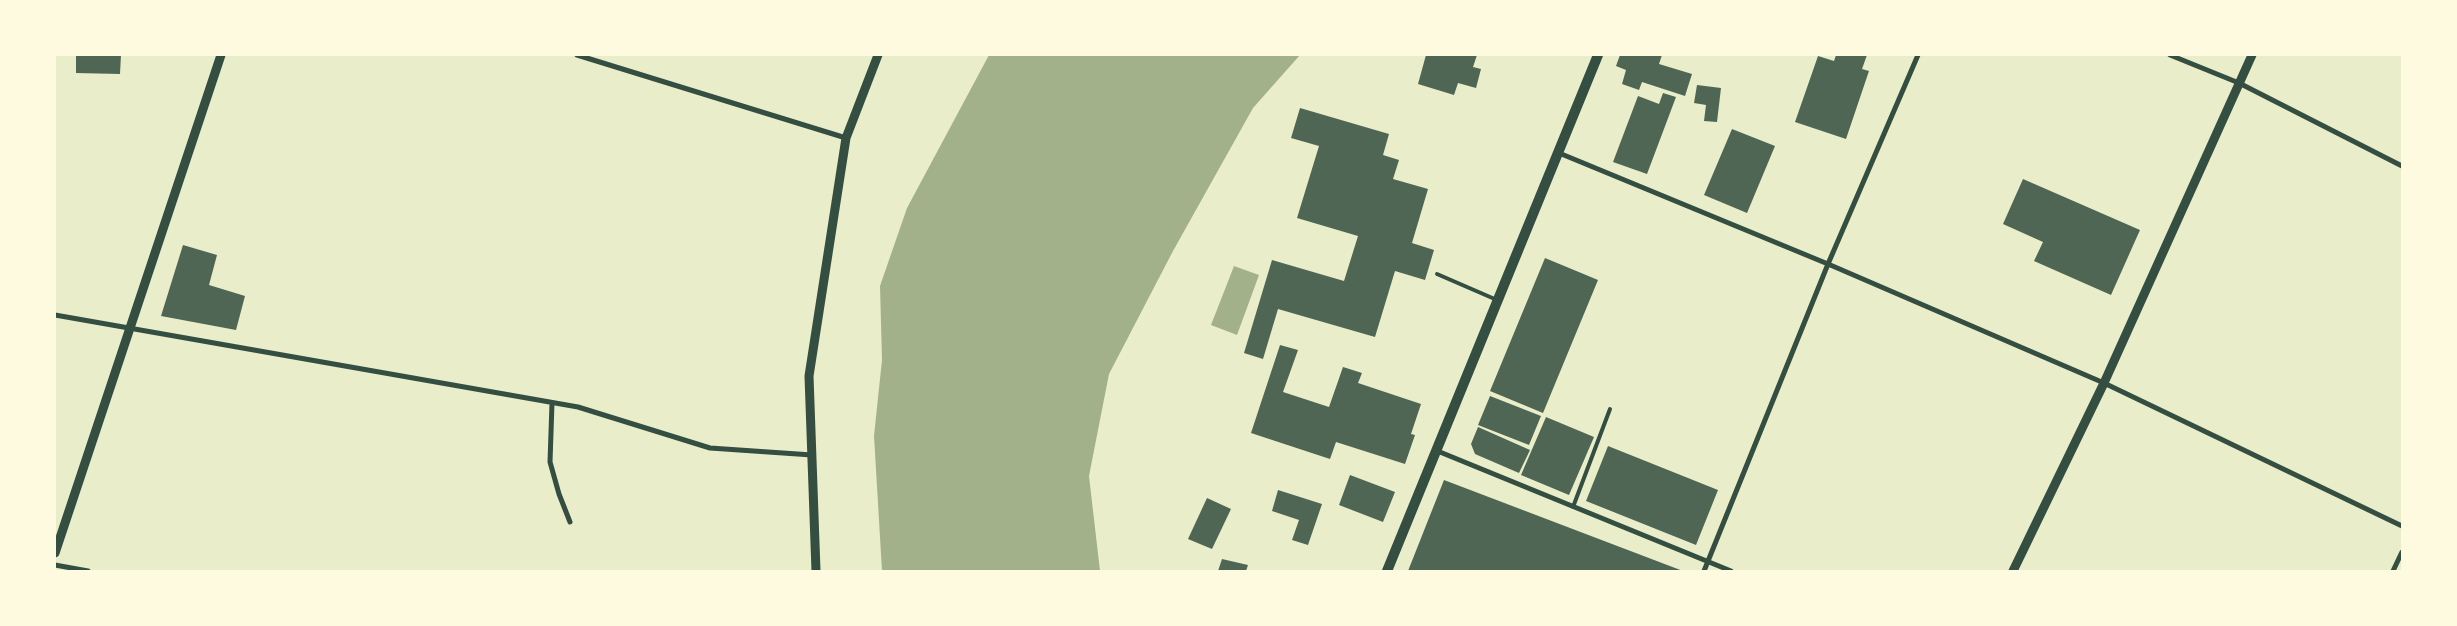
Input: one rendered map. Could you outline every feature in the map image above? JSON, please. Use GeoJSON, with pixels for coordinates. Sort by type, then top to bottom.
{"type":"FeatureCollection","features":[{"type":"Feature","properties":{"kind":"main road"},"geometry":{"type":"LineString","coordinates":[[1387,571],[1598,55]]}},
{"type":"Feature","properties":{"kind":"street"},"geometry":{"type":"LineString","coordinates":[[55,553],[221,55]]}},
{"type":"Feature","properties":{"kind":"street"},"geometry":{"type":"LineString","coordinates":[[577,55],[846,138]]}},
{"type":"Feature","properties":{"kind":"street"},"geometry":{"type":"LineString","coordinates":[[816,571],[809,376],[846,138],[878,55]]}},
{"type":"Feature","properties":{"kind":"street"},"geometry":{"type":"LineString","coordinates":[[1704,571],[1828,264],[1918,55]]}},
{"type":"Feature","properties":{"kind":"street"},"geometry":{"type":"LineString","coordinates":[[2170,55],[2239,83],[2402,166]]}},
{"type":"Feature","properties":{"kind":"street"},"geometry":{"type":"LineString","coordinates":[[2012,571],[2104,383],[2252,55]]}},
{"type":"Feature","properties":{"kind":"street"},"geometry":{"type":"LineString","coordinates":[[1559,153],[1828,264],[2104,383],[2402,526]]}},
{"type":"Feature","properties":{"kind":"street"},"geometry":{"type":"LineString","coordinates":[[55,315],[578,408],[710,448],[812,455]]}},
{"type":"Feature","properties":{"kind":"street"},"geometry":{"type":"LineString","coordinates":[[552,403],[550,462],[559,494],[570,522]]}},
{"type":"Feature","properties":{"kind":"street"},"geometry":{"type":"LineString","coordinates":[[1435,450],[1731,571]]}},
{"type":"Feature","properties":{"kind":"street"},"geometry":{"type":"LineString","coordinates":[[2393,571],[2402,552]]}},
{"type":"Feature","properties":{"kind":"street"},"geometry":{"type":"LineString","coordinates":[[55,564],[88,571]]}},
{"type":"Feature","properties":{"kind":"lane"},"geometry":{"type":"LineString","coordinates":[[1438,274],[1497,300]]}},
{"type":"Feature","properties":{"kind":"lane"},"geometry":{"type":"LineString","coordinates":[[1573,507],[1610,409]]}},
{"type":"Feature","properties":{"kind":"shaded area"},"geometry":{"type":"Polygon","coordinates":[[[989,55],[1300,55],[1253,108],[1173,251],[1109,374],[1089,476],[1100,571],[882,571],[874,436],[882,360],[880,286],[907,208],[989,55]]]}},
{"type":"Feature","properties":{"kind":"shaded area"},"geometry":{"type":"Polygon","coordinates":[[[1234,266],[1259,275],[1237,335],[1211,325],[1234,266]]]}},
{"type":"Feature","properties":{"kind":"building"},"geometry":{"type":"Polygon","coordinates":[[[76,55],[121,55],[120,74],[76,73],[76,55]]]}},
{"type":"Feature","properties":{"kind":"building"},"geometry":{"type":"Polygon","coordinates":[[[1426,55],[1477,55],[1473,67],[1481,69],[1476,88],[1458,83],[1454,95],[1418,84],[1426,55]]]}},
{"type":"Feature","properties":{"kind":"building"},"geometry":{"type":"Polygon","coordinates":[[[1620,55],[1662,55],[1659,64],[1692,74],[1685,96],[1642,82],[1639,90],[1622,84],[1626,70],[1616,66],[1620,55]]]}},
{"type":"Feature","properties":{"kind":"building"},"geometry":{"type":"Polygon","coordinates":[[[1836,55],[1867,55],[1862,69],[1869,71],[1846,139],[1795,122],[1818,56],[1834,61],[1836,55]]]}},
{"type":"Feature","properties":{"kind":"building"},"geometry":{"type":"Polygon","coordinates":[[[1697,85],[1721,88],[1717,122],[1704,121],[1706,105],[1694,103],[1697,85]]]}},
{"type":"Feature","properties":{"kind":"building"},"geometry":{"type":"Polygon","coordinates":[[[1663,93],[1676,97],[1647,174],[1613,162],[1638,96],[1659,104],[1663,93]]]}},
{"type":"Feature","properties":{"kind":"building"},"geometry":{"type":"Polygon","coordinates":[[[1300,108],[1389,134],[1383,155],[1399,160],[1393,179],[1428,189],[1412,243],[1434,250],[1425,280],[1395,271],[1375,337],[1278,309],[1263,359],[1244,353],[1272,260],[1344,281],[1358,236],[1297,218],[1319,146],[1291,138],[1300,108]]]}},
{"type":"Feature","properties":{"kind":"building"},"geometry":{"type":"Polygon","coordinates":[[[1732,129],[1775,146],[1747,213],[1704,195],[1732,129]]]}},
{"type":"Feature","properties":{"kind":"building"},"geometry":{"type":"Polygon","coordinates":[[[2023,179],[2140,230],[2111,295],[2034,261],[2043,242],[2003,224],[2023,179]]]}},
{"type":"Feature","properties":{"kind":"building"},"geometry":{"type":"Polygon","coordinates":[[[183,245],[217,255],[209,285],[245,296],[236,330],[161,316],[183,245]]]}},
{"type":"Feature","properties":{"kind":"building"},"geometry":{"type":"Polygon","coordinates":[[[1545,258],[1598,280],[1543,413],[1490,391],[1545,258]]]}},
{"type":"Feature","properties":{"kind":"building"},"geometry":{"type":"Polygon","coordinates":[[[1280,345],[1298,350],[1283,392],[1329,407],[1343,367],[1362,373],[1358,383],[1421,404],[1411,434],[1415,435],[1405,464],[1336,442],[1330,459],[1251,433],[1280,345]]]}},
{"type":"Feature","properties":{"kind":"building"},"geometry":{"type":"Polygon","coordinates":[[[1490,396],[1541,416],[1529,445],[1478,425],[1490,396]]]}},
{"type":"Feature","properties":{"kind":"building"},"geometry":{"type":"Polygon","coordinates":[[[1546,417],[1594,437],[1569,495],[1521,475],[1546,417]]]}},
{"type":"Feature","properties":{"kind":"building"},"geometry":{"type":"Polygon","coordinates":[[[1478,427],[1530,450],[1519,473],[1475,454],[1471,444],[1478,427]]]}},
{"type":"Feature","properties":{"kind":"building"},"geometry":{"type":"Polygon","coordinates":[[[1608,446],[1718,490],[1696,545],[1586,501],[1608,446]]]}},
{"type":"Feature","properties":{"kind":"building"},"geometry":{"type":"Polygon","coordinates":[[[1350,475],[1395,492],[1383,522],[1339,505],[1350,475]]]}},
{"type":"Feature","properties":{"kind":"building"},"geometry":{"type":"Polygon","coordinates":[[[1444,480],[1683,571],[1408,571],[1444,480]]]}},
{"type":"Feature","properties":{"kind":"building"},"geometry":{"type":"Polygon","coordinates":[[[1278,490],[1322,504],[1308,545],[1292,540],[1299,520],[1272,511],[1278,490]]]}},
{"type":"Feature","properties":{"kind":"building"},"geometry":{"type":"Polygon","coordinates":[[[1207,498],[1231,509],[1212,549],[1188,539],[1207,498]]]}},
{"type":"Feature","properties":{"kind":"building"},"geometry":{"type":"Polygon","coordinates":[[[1222,559],[1248,565],[1246,571],[1218,571],[1222,559]]]}}]}
